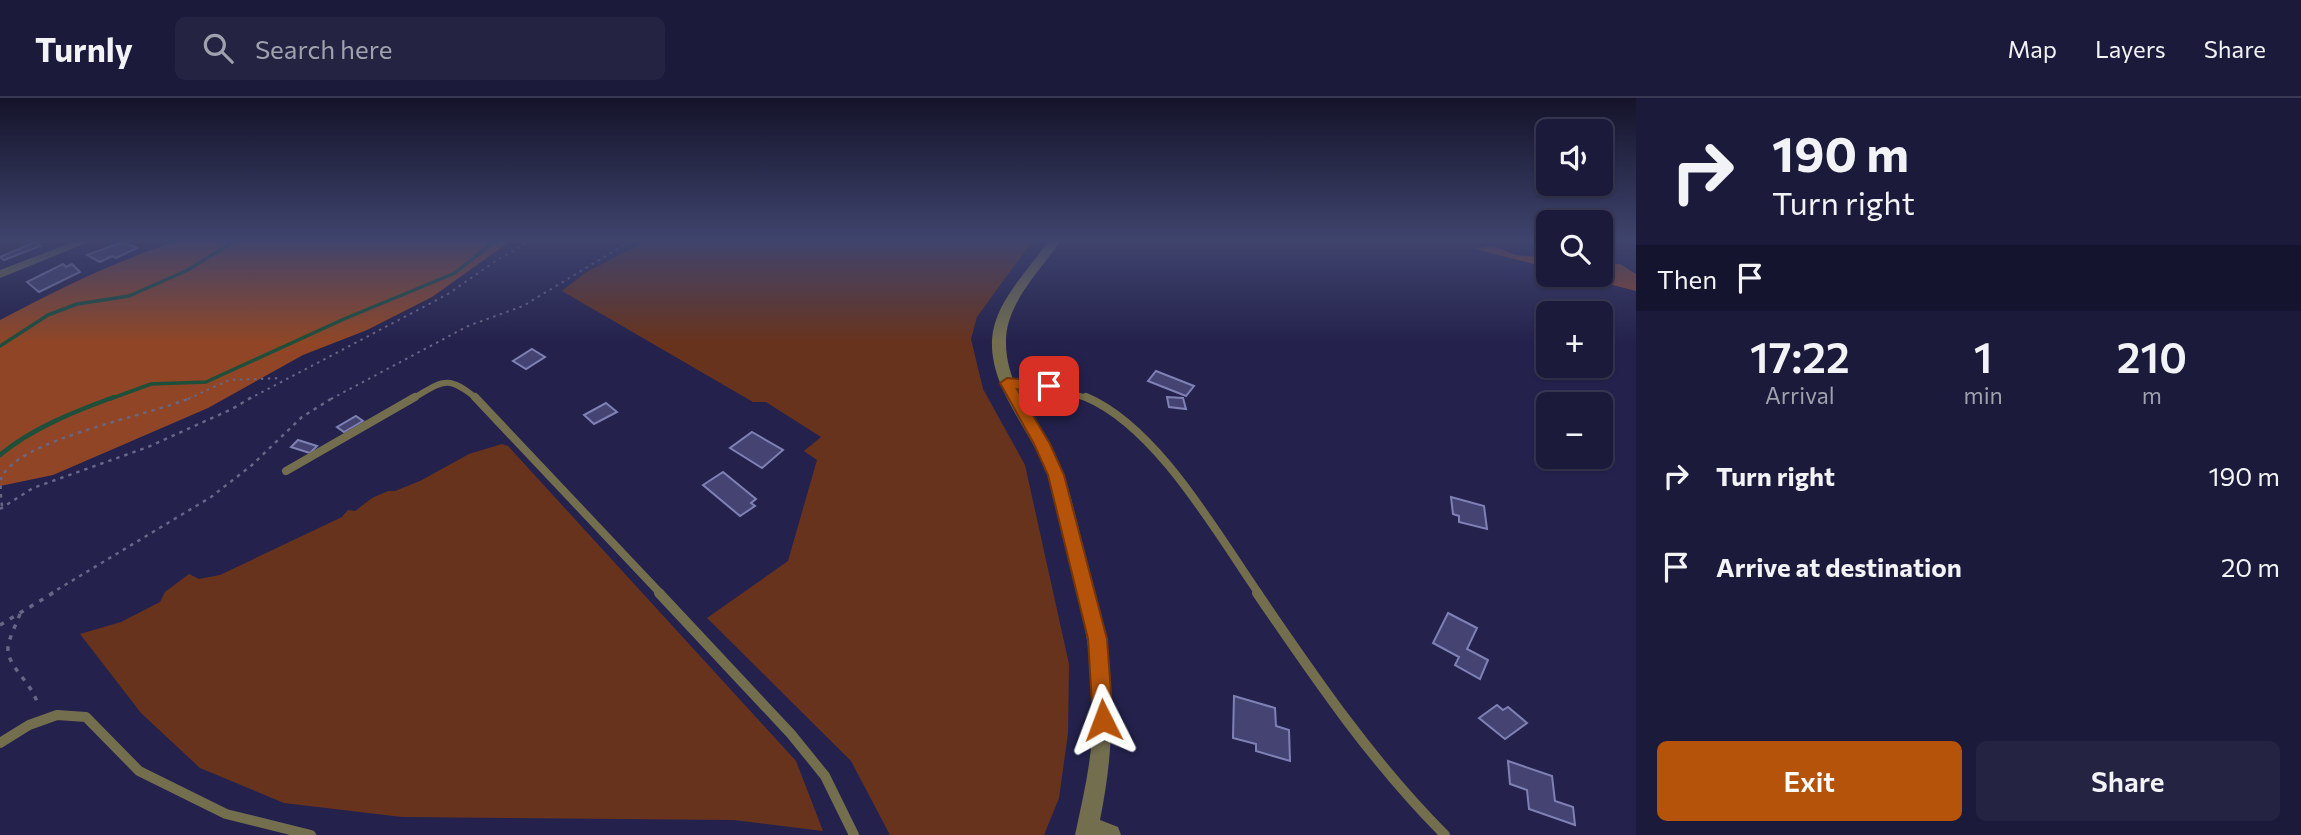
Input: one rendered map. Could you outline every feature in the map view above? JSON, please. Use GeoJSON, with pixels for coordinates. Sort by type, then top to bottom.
{"type":"FeatureCollection","features":[{"type":"Feature","properties":{"kind":"street"},"geometry":{"type":"LineString","coordinates":[[1033,274],[1003,320],[999,338],[1000,360],[1007,383],[1042,444],[1056,475],[1097,639],[1103,720],[1098,774],[1087,831],[1110,835]]}},
{"type":"Feature","properties":{"kind":"lane"},"geometry":{"type":"LineString","coordinates":[[286,471],[441,382],[458,383],[482,403],[791,734],[825,776],[854,835]]}},
{"type":"Feature","properties":{"kind":"lane"},"geometry":{"type":"LineString","coordinates":[[1007,383],[1049,386],[1084,396],[1108,408],[1132,426],[1201,509],[1376,762],[1445,835]]}},
{"type":"Feature","properties":{"kind":"lane"},"geometry":{"type":"LineString","coordinates":[[0,743],[42,720],[57,715],[86,717],[139,771],[226,814],[311,835]]}},
{"type":"Feature","properties":{"kind":"path"},"geometry":{"type":"LineString","coordinates":[[1,509],[33,488],[148,447],[232,409],[285,378],[380,331],[402,315],[448,294],[476,274]]}},
{"type":"Feature","properties":{"kind":"path"},"geometry":{"type":"LineString","coordinates":[[0,625],[211,497],[252,465],[302,417],[334,397],[468,326],[523,306],[575,274]]}},
{"type":"Feature","properties":{"kind":"path"},"geometry":{"type":"LineString","coordinates":[[1,509],[0,480],[11,464],[70,434],[186,400],[229,380],[285,378]]}},
{"type":"Feature","properties":{"kind":"path"},"geometry":{"type":"LineString","coordinates":[[21,613],[8,651],[12,664],[23,673],[34,689],[42,720]]}},
{"type":"Feature","properties":{"kind":"shaded area"},"geometry":{"type":"Polygon","coordinates":[[[464,274],[432,297],[367,330],[303,355],[208,408],[53,475],[0,486],[0,320],[88,276],[464,274]]]}},
{"type":"Feature","properties":{"kind":"shaded area"},"geometry":{"type":"Polygon","coordinates":[[[583,274],[1008,274],[977,317],[971,339],[983,389],[1025,465],[1069,664],[1068,733],[1059,798],[1044,835],[890,835],[851,761],[707,618],[788,561],[817,460],[804,451],[821,437],[766,402],[753,402],[562,291],[583,274]]]}},
{"type":"Feature","properties":{"kind":"shaded area"},"geometry":{"type":"Polygon","coordinates":[[[1613,274],[1636,274],[1636,291],[1613,285],[1613,274]]]}},
{"type":"Feature","properties":{"kind":"shaded area"},"geometry":{"type":"Polygon","coordinates":[[[502,444],[508,446],[796,761],[823,831],[734,820],[402,817],[284,803],[200,768],[141,713],[80,634],[121,622],[160,602],[165,592],[189,574],[199,579],[220,575],[342,517],[348,510],[355,511],[372,498],[420,481],[469,454],[502,444]]]}},
{"type":"Feature","properties":{"kind":"building"},"geometry":{"type":"Polygon","coordinates":[[[42,274],[75,274],[39,292],[27,282],[42,274]]]}},
{"type":"Feature","properties":{"kind":"building"},"geometry":{"type":"Polygon","coordinates":[[[532,349],[545,357],[526,369],[513,361],[532,349]]]}},
{"type":"Feature","properties":{"kind":"building"},"geometry":{"type":"Polygon","coordinates":[[[1156,371],[1194,386],[1186,396],[1148,381],[1156,371]]]}},
{"type":"Feature","properties":{"kind":"building"},"geometry":{"type":"Polygon","coordinates":[[[1167,397],[1183,398],[1186,409],[1169,407],[1167,397]]]}},
{"type":"Feature","properties":{"kind":"building"},"geometry":{"type":"Polygon","coordinates":[[[606,403],[617,412],[594,424],[584,415],[606,403]]]}},
{"type":"Feature","properties":{"kind":"building"},"geometry":{"type":"Polygon","coordinates":[[[356,416],[363,421],[344,432],[337,427],[356,416]]]}},
{"type":"Feature","properties":{"kind":"building"},"geometry":{"type":"Polygon","coordinates":[[[752,432],[783,450],[762,468],[730,448],[752,432]]]}},
{"type":"Feature","properties":{"kind":"building"},"geometry":{"type":"Polygon","coordinates":[[[298,440],[317,446],[310,453],[291,447],[298,440]]]}},
{"type":"Feature","properties":{"kind":"building"},"geometry":{"type":"Polygon","coordinates":[[[723,472],[756,499],[751,503],[755,506],[740,516],[703,485],[723,472]]]}},
{"type":"Feature","properties":{"kind":"building"},"geometry":{"type":"Polygon","coordinates":[[[1451,497],[1484,506],[1487,529],[1459,522],[1459,516],[1453,514],[1451,497]]]}},
{"type":"Feature","properties":{"kind":"building"},"geometry":{"type":"Polygon","coordinates":[[[1448,613],[1477,628],[1467,649],[1488,660],[1480,679],[1455,665],[1459,657],[1433,643],[1448,613]]]}},
{"type":"Feature","properties":{"kind":"building"},"geometry":{"type":"Polygon","coordinates":[[[1234,696],[1275,708],[1276,726],[1289,730],[1290,761],[1256,751],[1256,744],[1233,738],[1234,696]]]}},
{"type":"Feature","properties":{"kind":"building"},"geometry":{"type":"Polygon","coordinates":[[[1497,705],[1503,710],[1508,707],[1527,723],[1505,739],[1479,718],[1497,705]]]}},
{"type":"Feature","properties":{"kind":"building"},"geometry":{"type":"Polygon","coordinates":[[[1508,761],[1552,776],[1555,801],[1573,807],[1575,825],[1529,809],[1527,790],[1510,784],[1508,761]]]}},
{"type":"Feature","properties":{"kind":"waterway"},"geometry":{"type":"LineString","coordinates":[[0,346],[48,315],[77,304],[129,296],[178,274]]}},
{"type":"Feature","properties":{"kind":"waterway"},"geometry":{"type":"LineString","coordinates":[[110,399],[151,384],[206,382],[344,319],[452,274]]}},
{"type":"Feature","properties":{"kind":"waterway"},"geometry":{"type":"LineString","coordinates":[[0,455],[40,428],[114,397]]}},
{"type":"Feature","properties":{"kind":"route"},"geometry":{"type":"LineString","coordinates":[[1049,386],[1007,383],[1042,444],[1056,475],[1097,639],[1103,720]]}}]}
